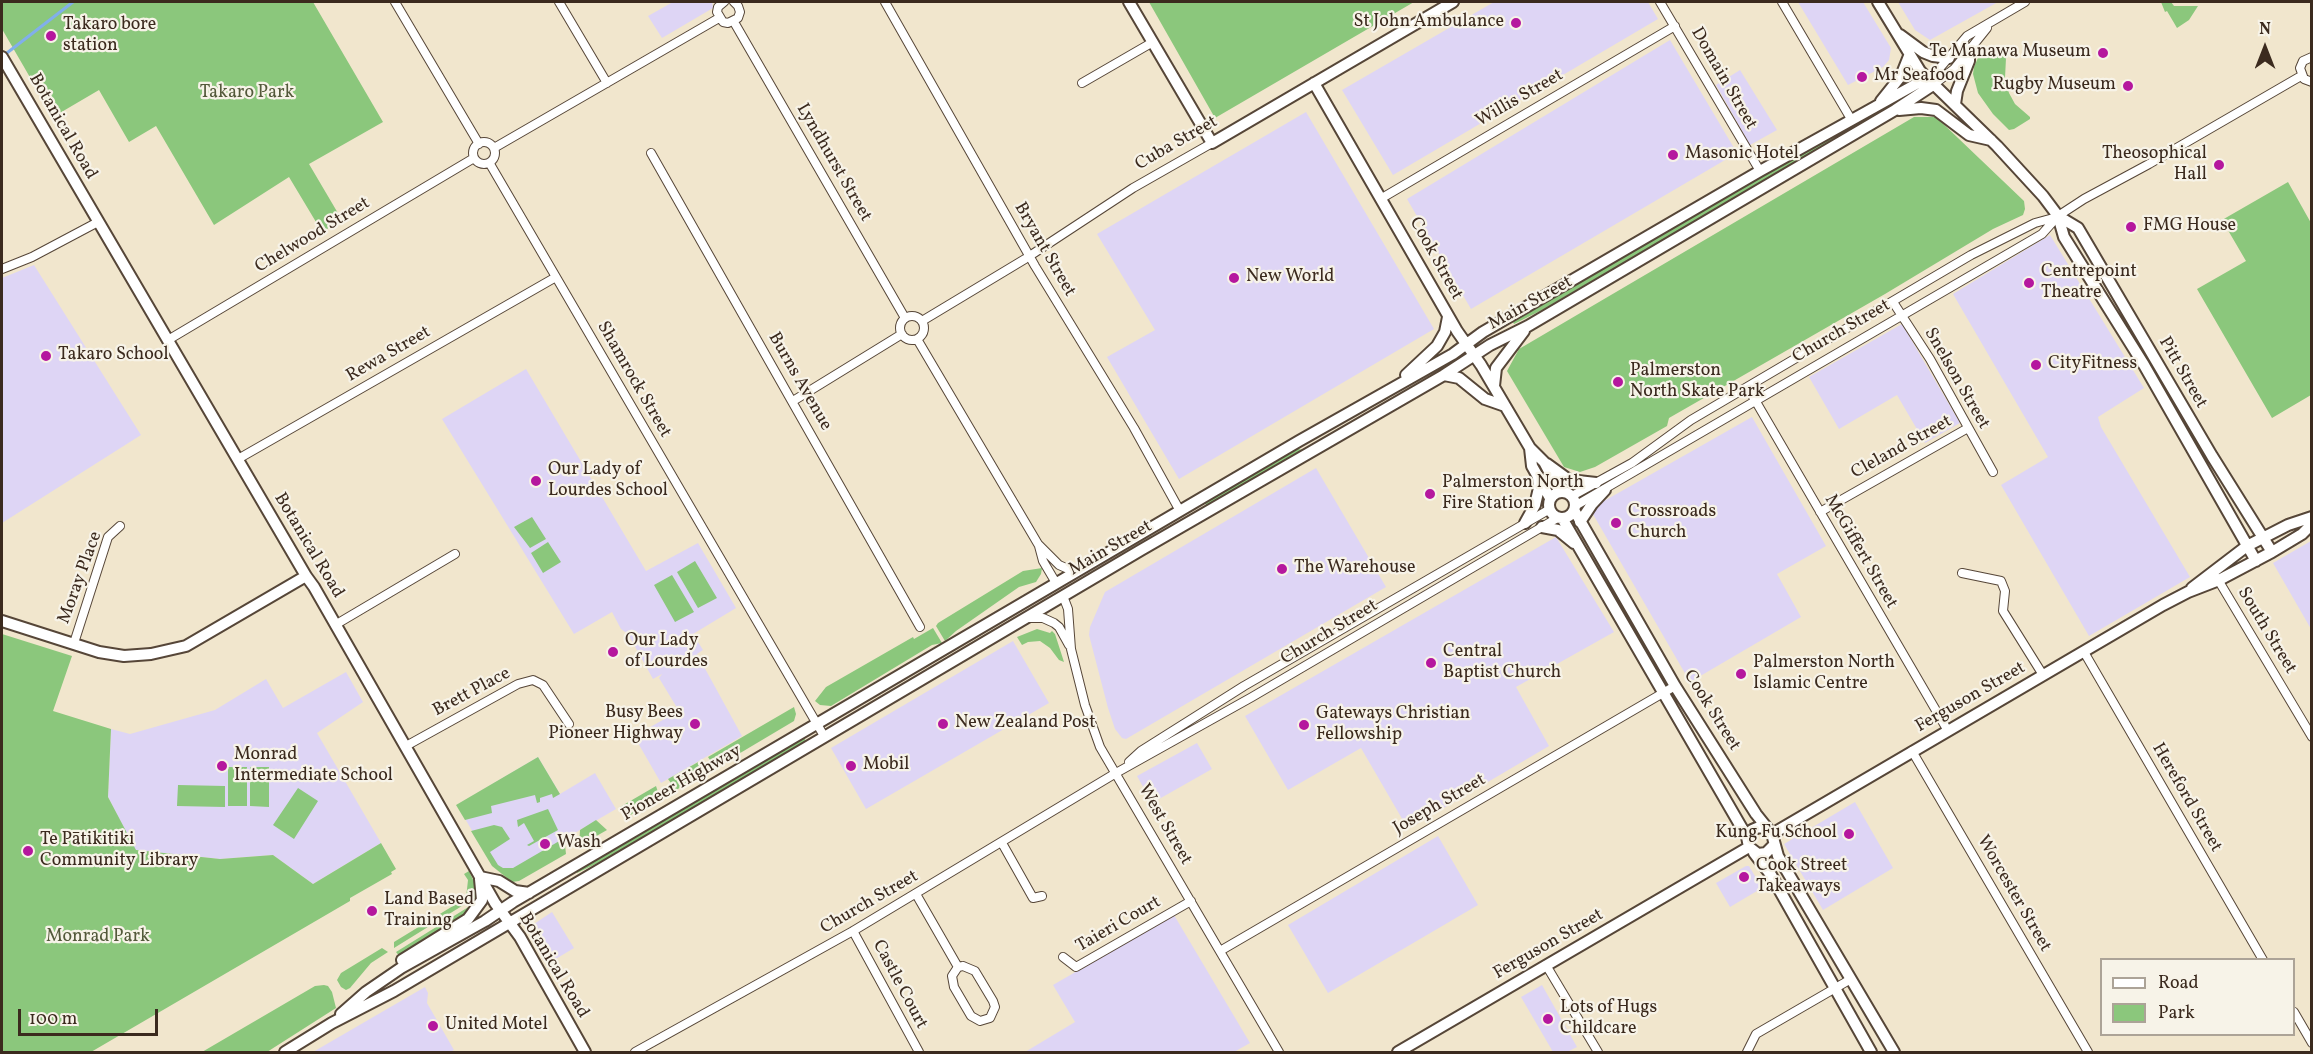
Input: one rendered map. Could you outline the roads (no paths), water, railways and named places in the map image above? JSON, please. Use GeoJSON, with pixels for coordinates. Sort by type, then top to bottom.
{"type":"FeatureCollection","features":[{"type":"Feature","properties":{"kind":"main road"},"geometry":{"type":"LineString","coordinates":[[1129,2],[1212,142]]}},
{"type":"Feature","properties":{"kind":"main road","name":"Cuba Street"},"geometry":{"type":"LineString","coordinates":[[1212,142],[1453,2]]}},
{"type":"Feature","properties":{"kind":"main road","name":"Pitt Street"},"geometry":{"type":"LineString","coordinates":[[1878,2],[1909,56],[1930,82],[1991,140],[2043,196],[2058,216],[2064,237],[2144,365],[2256,561]]}},
{"type":"Feature","properties":{"kind":"main road"},"geometry":{"type":"LineString","coordinates":[[1894,31],[1923,52],[1949,58]]}},
{"type":"Feature","properties":{"kind":"main road"},"geometry":{"type":"LineString","coordinates":[[1955,105],[1956,91],[1970,61],[1969,49]]}},
{"type":"Feature","properties":{"kind":"main road"},"geometry":{"type":"LineString","coordinates":[[1875,108],[1901,76],[1909,56]]}},
{"type":"Feature","properties":{"kind":"main road","name":"Botanical Road"},"geometry":{"type":"LineString","coordinates":[[2,57],[406,746],[480,877],[520,937],[585,1053]]}},
{"type":"Feature","properties":{"kind":"main road","name":"Main Street"},"geometry":{"type":"LineString","coordinates":[[1056,583],[1400,382],[1453,354],[1466,344],[1760,171],[1851,119],[1930,82]]}},
{"type":"Feature","properties":{"kind":"main road","name":"Main Street"},"geometry":{"type":"LineString","coordinates":[[1063,596],[1895,110],[1930,82]]}},
{"type":"Feature","properties":{"kind":"main road","name":"Cook Street"},"geometry":{"type":"LineString","coordinates":[[1314,83],[1449,316],[1530,448],[1544,462],[1560,492]]}},
{"type":"Feature","properties":{"kind":"main road"},"geometry":{"type":"LineString","coordinates":[[1895,110],[1921,108],[1936,110],[1970,135],[1991,140]]}},
{"type":"Feature","properties":{"kind":"main road","name":"Pitt Street"},"geometry":{"type":"LineString","coordinates":[[2058,216],[2078,228],[2212,456],[2272,552]]}},
{"type":"Feature","properties":{"kind":"main road"},"geometry":{"type":"LineString","coordinates":[[1400,382],[1437,346],[1445,332],[1449,316]]}},
{"type":"Feature","properties":{"kind":"main road"},"geometry":{"type":"LineString","coordinates":[[1494,386],[1496,368],[1528,326]]}},
{"type":"Feature","properties":{"kind":"main road"},"geometry":{"type":"LineString","coordinates":[[2144,365],[2154,358]]}},
{"type":"Feature","properties":{"kind":"main road"},"geometry":{"type":"LineString","coordinates":[[1444,375],[1459,378],[1485,399],[1505,406]]}},
{"type":"Feature","properties":{"kind":"main road","name":"Cook Street"},"geometry":{"type":"LineString","coordinates":[[1530,448],[1532,466],[1550,504],[1580,549],[1750,846],[1771,875],[1871,1053]]}},
{"type":"Feature","properties":{"kind":"main road"},"geometry":{"type":"LineString","coordinates":[[1544,462],[1569,480],[1600,487],[1580,522]]}},
{"type":"Feature","properties":{"kind":"main road"},"geometry":{"type":"LineString","coordinates":[[1525,523],[1535,505],[1539,488],[1538,476]]}},
{"type":"Feature","properties":{"kind":"main road"},"geometry":{"type":"LineString","coordinates":[[1550,504],[1560,492],[1574,504],[1569,516],[1561,518]]}},
{"type":"Feature","properties":{"kind":"main road","name":"Cook Street"},"geometry":{"type":"LineString","coordinates":[[1574,504],[1580,522],[1676,686],[1756,814],[1770,832]]}},
{"type":"Feature","properties":{"kind":"main road","name":"Ferguson Street"},"geometry":{"type":"LineString","coordinates":[[2216,576],[2247,546],[2288,525],[2312,517]]}},
{"type":"Feature","properties":{"kind":"main road","name":"Ferguson Street"},"geometry":{"type":"LineString","coordinates":[[1400,1052],[1750,846],[1756,828],[1770,832],[2216,576],[2256,561],[2272,552],[2302,534],[2312,524]]}},
{"type":"Feature","properties":{"kind":"main road"},"geometry":{"type":"LineString","coordinates":[[1542,527],[1558,530],[1580,549]]}},
{"type":"Feature","properties":{"kind":"main road"},"geometry":{"type":"LineString","coordinates":[[1056,583],[1070,585],[1119,558],[1141,550]]}},
{"type":"Feature","properties":{"kind":"main road"},"geometry":{"type":"LineString","coordinates":[[1593,572],[1606,565]]}},
{"type":"Feature","properties":{"kind":"main road"},"geometry":{"type":"LineString","coordinates":[[2,621],[99,652],[124,656],[166,652],[186,646],[306,576]]}},
{"type":"Feature","properties":{"kind":"main road","name":"Pioneer Highway"},"geometry":{"type":"LineString","coordinates":[[332,1023],[366,992],[401,968],[1056,583]]}},
{"type":"Feature","properties":{"kind":"main road"},"geometry":{"type":"LineString","coordinates":[[983,626],[1002,621],[1047,597],[1063,596]]}},
{"type":"Feature","properties":{"kind":"main road","name":"Pioneer Highway"},"geometry":{"type":"LineString","coordinates":[[285,1053],[332,1023],[394,991],[1063,596]]}},
{"type":"Feature","properties":{"kind":"main road"},"geometry":{"type":"LineString","coordinates":[[1618,616],[1630,608]]}},
{"type":"Feature","properties":{"kind":"main road"},"geometry":{"type":"LineString","coordinates":[[923,662],[932,674]]}},
{"type":"Feature","properties":{"kind":"main road"},"geometry":{"type":"LineString","coordinates":[[1770,832],[1773,846],[1894,1053]]}},
{"type":"Feature","properties":{"kind":"main road"},"geometry":{"type":"LineString","coordinates":[[1750,846],[1766,853],[1773,846]]}},
{"type":"Feature","properties":{"kind":"main road"},"geometry":{"type":"LineString","coordinates":[[366,992],[394,965],[468,919],[482,900],[480,877],[499,881],[515,891],[529,893]]}},
{"type":"Feature","properties":{"kind":"street"},"geometry":{"type":"LineString","coordinates":[[395,2],[479,144]]}},
{"type":"Feature","properties":{"kind":"street"},"geometry":{"type":"LineString","coordinates":[[559,2],[607,83]]}},
{"type":"Feature","properties":{"kind":"street"},"geometry":{"type":"LineString","coordinates":[[722,2],[717,12],[723,22],[734,22],[738,18],[739,3]]}},
{"type":"Feature","properties":{"kind":"street","name":"Bryant Street"},"geometry":{"type":"LineString","coordinates":[[885,2],[1029,256],[1143,444],[1180,511]]}},
{"type":"Feature","properties":{"kind":"street","name":"Domain Street"},"geometry":{"type":"LineString","coordinates":[[1660,2],[1760,171]]}},
{"type":"Feature","properties":{"kind":"street"},"geometry":{"type":"LineString","coordinates":[[1782,2],[1851,119]]}},
{"type":"Feature","properties":{"kind":"street","name":"Main Street"},"geometry":{"type":"LineString","coordinates":[[1930,82],[1967,36],[2025,2]]}},
{"type":"Feature","properties":{"kind":"street"},"geometry":{"type":"LineString","coordinates":[[494,147],[719,18]]}},
{"type":"Feature","properties":{"kind":"street","name":"Main Street"},"geometry":{"type":"LineString","coordinates":[[1930,82],[1954,69],[1996,18]]}},
{"type":"Feature","properties":{"kind":"street","name":"Lyndhurst Street"},"geometry":{"type":"LineString","coordinates":[[734,22],[905,318]]}},
{"type":"Feature","properties":{"kind":"street","name":"Willis Street"},"geometry":{"type":"LineString","coordinates":[[1382,198],[1674,26]]}},
{"type":"Feature","properties":{"kind":"street"},"geometry":{"type":"LineString","coordinates":[[1082,83],[1153,42]]}},
{"type":"Feature","properties":{"kind":"street","name":"Church Street"},"geometry":{"type":"LineString","coordinates":[[1574,504],[1691,420],[1974,253],[2002,242],[2035,224],[2058,216],[2301,76],[2301,64],[2306,58],[2312,57]]}},
{"type":"Feature","properties":{"kind":"street"},"geometry":{"type":"LineString","coordinates":[[2301,76],[2312,82]]}},
{"type":"Feature","properties":{"kind":"street"},"geometry":{"type":"LineString","coordinates":[[486,142],[494,147],[494,159],[490,164],[480,164],[474,158],[474,148],[479,144],[486,142]]}},
{"type":"Feature","properties":{"kind":"street","name":"Cuba Street"},"geometry":{"type":"LineString","coordinates":[[922,321],[1029,256],[1133,188],[1212,142]]}},
{"type":"Feature","properties":{"kind":"street","name":"Burns Avenue"},"geometry":{"type":"LineString","coordinates":[[651,153],[920,627]]}},
{"type":"Feature","properties":{"kind":"street","name":"Chelwood Street"},"geometry":{"type":"LineString","coordinates":[[168,340],[474,158]]}},
{"type":"Feature","properties":{"kind":"street","name":"Shamrock Street"},"geometry":{"type":"LineString","coordinates":[[490,164],[824,736]]}},
{"type":"Feature","properties":{"kind":"street","name":"Church Street"},"geometry":{"type":"LineString","coordinates":[[1600,487],[2042,234],[2058,216]]}},
{"type":"Feature","properties":{"kind":"street"},"geometry":{"type":"LineString","coordinates":[[2,269],[32,257],[98,222]]}},
{"type":"Feature","properties":{"kind":"street","name":"Rewa Street"},"geometry":{"type":"LineString","coordinates":[[238,459],[556,277]]}},
{"type":"Feature","properties":{"kind":"street","name":"Snelson Street"},"geometry":{"type":"LineString","coordinates":[[1893,302],[1930,359],[1993,472]]}},
{"type":"Feature","properties":{"kind":"street"},"geometry":{"type":"LineString","coordinates":[[914,316],[922,321],[924,328],[917,339],[909,339],[902,334],[901,323],[905,318],[914,316]]}},
{"type":"Feature","properties":{"kind":"street"},"geometry":{"type":"LineString","coordinates":[[793,400],[902,334]]}},
{"type":"Feature","properties":{"kind":"street"},"geometry":{"type":"LineString","coordinates":[[917,339],[1038,544],[1059,565],[1075,572]]}},
{"type":"Feature","properties":{"kind":"street","name":"McGiffert Street"},"geometry":{"type":"LineString","coordinates":[[1748,387],[1948,730]]}},
{"type":"Feature","properties":{"kind":"street","name":"Cleland Street"},"geometry":{"type":"LineString","coordinates":[[1820,512],[1968,428]]}},
{"type":"Feature","properties":{"kind":"street","name":"Church Street"},"geometry":{"type":"LineString","coordinates":[[1116,773],[1141,751],[1244,686],[1525,523],[1550,504]]}},
{"type":"Feature","properties":{"kind":"street","name":"Church Street"},"geometry":{"type":"LineString","coordinates":[[635,1053],[853,931],[1116,773],[1561,518]]}},
{"type":"Feature","properties":{"kind":"street","name":"Moray Place"},"geometry":{"type":"LineString","coordinates":[[74,643],[108,537],[120,526]]}},
{"type":"Feature","properties":{"kind":"street"},"geometry":{"type":"LineString","coordinates":[[1038,544],[1042,561],[1056,583]]}},
{"type":"Feature","properties":{"kind":"street"},"geometry":{"type":"LineString","coordinates":[[335,625],[455,554]]}},
{"type":"Feature","properties":{"kind":"street"},"geometry":{"type":"LineString","coordinates":[[1962,573],[2001,581],[2005,591],[2003,611],[2043,675]]}},
{"type":"Feature","properties":{"kind":"street","name":"South Street"},"geometry":{"type":"LineString","coordinates":[[2216,576],[2312,737]]}},
{"type":"Feature","properties":{"kind":"street","name":"West Street"},"geometry":{"type":"LineString","coordinates":[[1063,596],[1068,609],[1071,649],[1085,705],[1100,747],[1279,1053]]}},
{"type":"Feature","properties":{"kind":"street"},"geometry":{"type":"LineString","coordinates":[[1026,618],[1043,618],[1054,623],[1062,631],[1071,649]]}},
{"type":"Feature","properties":{"kind":"street","name":"Hereford Street"},"geometry":{"type":"LineString","coordinates":[[2084,652],[2262,958]]}},
{"type":"Feature","properties":{"kind":"street","name":"Brett Place"},"geometry":{"type":"LineString","coordinates":[[406,746],[518,684],[533,680],[543,685],[569,724]]}},
{"type":"Feature","properties":{"kind":"street","name":"Joseph Street"},"geometry":{"type":"LineString","coordinates":[[1220,951],[1676,686]]}},
{"type":"Feature","properties":{"kind":"street","name":"Worcester Street"},"geometry":{"type":"LineString","coordinates":[[1912,751],[2088,1053]]}},
{"type":"Feature","properties":{"kind":"street"},"geometry":{"type":"LineString","coordinates":[[1002,843],[1033,898],[1042,896]]}},
{"type":"Feature","properties":{"kind":"street"},"geometry":{"type":"LineString","coordinates":[[916,894],[958,967]]}},
{"type":"Feature","properties":{"kind":"street","name":"Taieri Court"},"geometry":{"type":"LineString","coordinates":[[1063,957],[1076,966],[1191,901]]}},
{"type":"Feature","properties":{"kind":"street","name":"Castle Court"},"geometry":{"type":"LineString","coordinates":[[853,931],[919,1053]]}},
{"type":"Feature","properties":{"kind":"street"},"geometry":{"type":"LineString","coordinates":[[1546,965],[1598,1053]]}},
{"type":"Feature","properties":{"kind":"street"},"geometry":{"type":"LineString","coordinates":[[967,966],[978,974],[995,1007],[990,1018],[980,1021],[971,1016],[951,980],[951,976],[958,967],[967,966]]}},
{"type":"Feature","properties":{"kind":"street"},"geometry":{"type":"LineString","coordinates":[[1747,1053],[1756,1034],[1851,979]]}},
{"type":"Feature","properties":{"kind":"street"},"geometry":{"type":"LineString","coordinates":[[2295,1014],[2312,1043]]}},
{"type":"Feature","properties":{"kind":"waterway"},"geometry":{"type":"LineString","coordinates":[[3,56],[73,2]]}},
{"type":"Feature","properties":{"kind":"place","name":"St John Ambulance"},"geometry":{"type":"Point","coordinates":[1516,23]}},
{"type":"Feature","properties":{"kind":"place","name":"Takaro bore station"},"geometry":{"type":"Point","coordinates":[51,36]}},
{"type":"Feature","properties":{"kind":"place","name":"Te Manawa Museum"},"geometry":{"type":"Point","coordinates":[2103,53]}},
{"type":"Feature","properties":{"kind":"place","name":"Mr Seafood"},"geometry":{"type":"Point","coordinates":[1862,77]}},
{"type":"Feature","properties":{"kind":"place","name":"Rugby Museum"},"geometry":{"type":"Point","coordinates":[2128,86]}},
{"type":"Feature","properties":{"kind":"place","name":"Masonic Hotel"},"geometry":{"type":"Point","coordinates":[1673,155]}},
{"type":"Feature","properties":{"kind":"place","name":"Theosophical Hall"},"geometry":{"type":"Point","coordinates":[2219,165]}},
{"type":"Feature","properties":{"kind":"place","name":"FMG House"},"geometry":{"type":"Point","coordinates":[2131,227]}},
{"type":"Feature","properties":{"kind":"place","name":"New World"},"geometry":{"type":"Point","coordinates":[1234,278]}},
{"type":"Feature","properties":{"kind":"place","name":"Centrepoint Theatre"},"geometry":{"type":"Point","coordinates":[2029,283]}},
{"type":"Feature","properties":{"kind":"place","name":"Takaro School"},"geometry":{"type":"Point","coordinates":[46,356]}},
{"type":"Feature","properties":{"kind":"place","name":"CityFitness"},"geometry":{"type":"Point","coordinates":[2036,365]}},
{"type":"Feature","properties":{"kind":"place","name":"Palmerston North Skate Park"},"geometry":{"type":"Point","coordinates":[1618,382]}},
{"type":"Feature","properties":{"kind":"place","name":"Our Lady of Lourdes School"},"geometry":{"type":"Point","coordinates":[536,481]}},
{"type":"Feature","properties":{"kind":"place","name":"Palmerston North Fire Station"},"geometry":{"type":"Point","coordinates":[1430,494]}},
{"type":"Feature","properties":{"kind":"place","name":"Crossroads Church"},"geometry":{"type":"Point","coordinates":[1616,523]}},
{"type":"Feature","properties":{"kind":"place","name":"The Warehouse"},"geometry":{"type":"Point","coordinates":[1282,569]}},
{"type":"Feature","properties":{"kind":"place","name":"Our Lady of Lourdes"},"geometry":{"type":"Point","coordinates":[613,652]}},
{"type":"Feature","properties":{"kind":"place","name":"Central Baptist Church"},"geometry":{"type":"Point","coordinates":[1431,663]}},
{"type":"Feature","properties":{"kind":"place","name":"Palmerston North Islamic Centre"},"geometry":{"type":"Point","coordinates":[1741,674]}},
{"type":"Feature","properties":{"kind":"place","name":"Busy Bees Pioneer Highway"},"geometry":{"type":"Point","coordinates":[695,724]}},
{"type":"Feature","properties":{"kind":"place","name":"New Zealand Post"},"geometry":{"type":"Point","coordinates":[943,724]}},
{"type":"Feature","properties":{"kind":"place","name":"Gateways Christian Fellowship"},"geometry":{"type":"Point","coordinates":[1304,725]}},
{"type":"Feature","properties":{"kind":"place","name":"Monrad Intermediate School"},"geometry":{"type":"Point","coordinates":[222,766]}},
{"type":"Feature","properties":{"kind":"place","name":"Mobil"},"geometry":{"type":"Point","coordinates":[851,766]}},
{"type":"Feature","properties":{"kind":"place","name":"Kung Fu School"},"geometry":{"type":"Point","coordinates":[1849,834]}},
{"type":"Feature","properties":{"kind":"place","name":"Wash"},"geometry":{"type":"Point","coordinates":[545,844]}},
{"type":"Feature","properties":{"kind":"place","name":"Te Pātikitiki Community Library"},"geometry":{"type":"Point","coordinates":[28,851]}},
{"type":"Feature","properties":{"kind":"place","name":"Cook Street Takeaways"},"geometry":{"type":"Point","coordinates":[1744,877]}},
{"type":"Feature","properties":{"kind":"place","name":"Land Based Training"},"geometry":{"type":"Point","coordinates":[372,911]}},
{"type":"Feature","properties":{"kind":"place","name":"Lots of Hugs Childcare"},"geometry":{"type":"Point","coordinates":[1548,1019]}},
{"type":"Feature","properties":{"kind":"place","name":"United Motel"},"geometry":{"type":"Point","coordinates":[433,1026]}},
{"type":"Feature","properties":{"kind":"park label","name":"Takaro Park"},"geometry":{"type":"Point","coordinates":[247,94]}},
{"type":"Feature","properties":{"kind":"park label","name":"Monrad Park"},"geometry":{"type":"Point","coordinates":[98,938]}}]}
